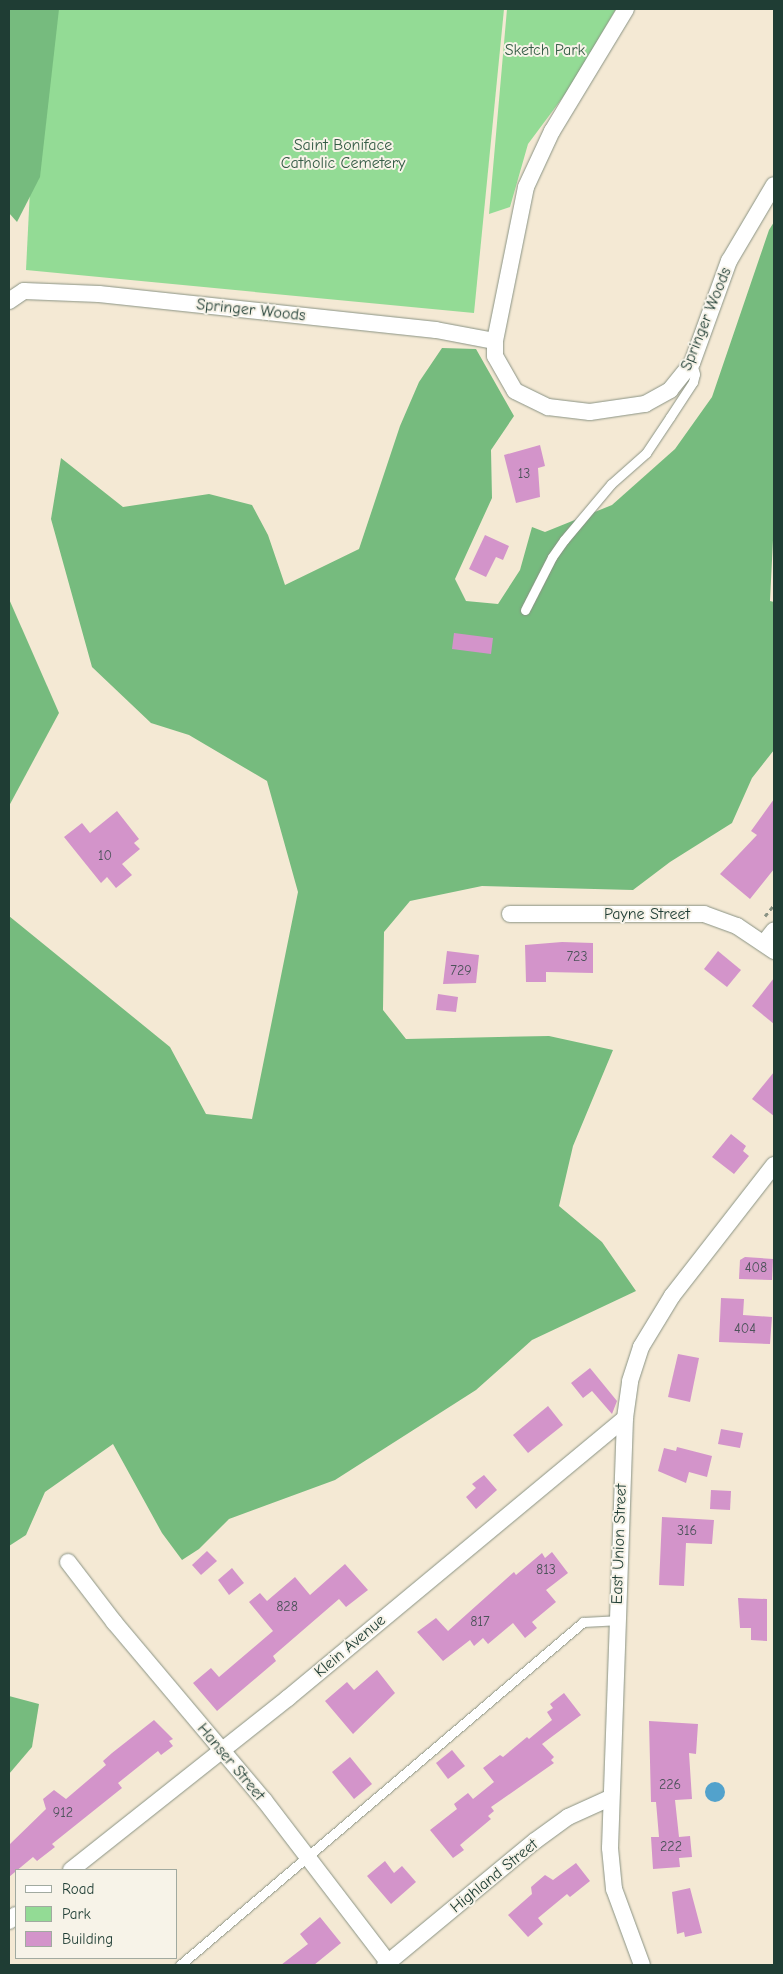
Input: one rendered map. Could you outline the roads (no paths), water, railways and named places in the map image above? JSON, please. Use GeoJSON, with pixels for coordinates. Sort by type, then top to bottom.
{"type":"FeatureCollection","features":[{"type":"Feature","properties":{"kind":"street","name":"Springer Woods"},"geometry":{"type":"LineString","coordinates":[[626,9],[552,131],[530,178],[519,215],[495,340],[495,356],[515,391],[548,407],[571,410],[617,410],[644,404],[670,390],[692,363],[730,261],[774,185]]}},
{"type":"Feature","properties":{"kind":"street","name":"Springer Woods"},"geometry":{"type":"LineString","coordinates":[[9,300],[24,291],[99,294],[436,330],[495,340]]}},
{"type":"Feature","properties":{"kind":"street","name":"Payne Street"},"geometry":{"type":"LineString","coordinates":[[510,914],[704,914],[726,920],[769,947]]}},
{"type":"Feature","properties":{"kind":"street"},"geometry":{"type":"LineString","coordinates":[[769,947],[770,923]]}},
{"type":"Feature","properties":{"kind":"street","name":"East Union Street"},"geometry":{"type":"LineString","coordinates":[[642,1965],[614,1889],[610,1848],[616,1620],[625,1418],[634,1363],[651,1328],[672,1296],[774,1164]]}},
{"type":"Feature","properties":{"kind":"street","name":"Klein Avenue"},"geometry":{"type":"LineString","coordinates":[[72,1869],[221,1750],[625,1418]]}},
{"type":"Feature","properties":{"kind":"street","name":"Hanser Street"},"geometry":{"type":"LineString","coordinates":[[68,1562],[114,1622],[221,1750],[306,1856],[388,1965]]}},
{"type":"Feature","properties":{"kind":"street","name":"Highland Street"},"geometry":{"type":"LineString","coordinates":[[388,1965],[535,1841],[568,1817],[610,1798]]}},
{"type":"Feature","properties":{"kind":"lane"},"geometry":{"type":"LineString","coordinates":[[525,610],[560,546],[611,484],[646,453],[666,424],[693,382],[695,374],[692,363]]}},
{"type":"Feature","properties":{"kind":"lane"},"geometry":{"type":"LineString","coordinates":[[180,1965],[583,1622],[616,1620]]}},
{"type":"Feature","properties":{"kind":"water"},"geometry":{"type":"Polygon","coordinates":[[[715,1782],[722,1785],[725,1792],[722,1799],[715,1802],[708,1799],[705,1792],[708,1785],[715,1782]]]}},
{"type":"Feature","properties":{"kind":"park label","name":"Sketch Park"},"geometry":{"type":"Point","coordinates":[545,50]}},
{"type":"Feature","properties":{"kind":"park label","name":"Saint Boniface Catholic Cemetery"},"geometry":{"type":"Point","coordinates":[343,154]}}]}
